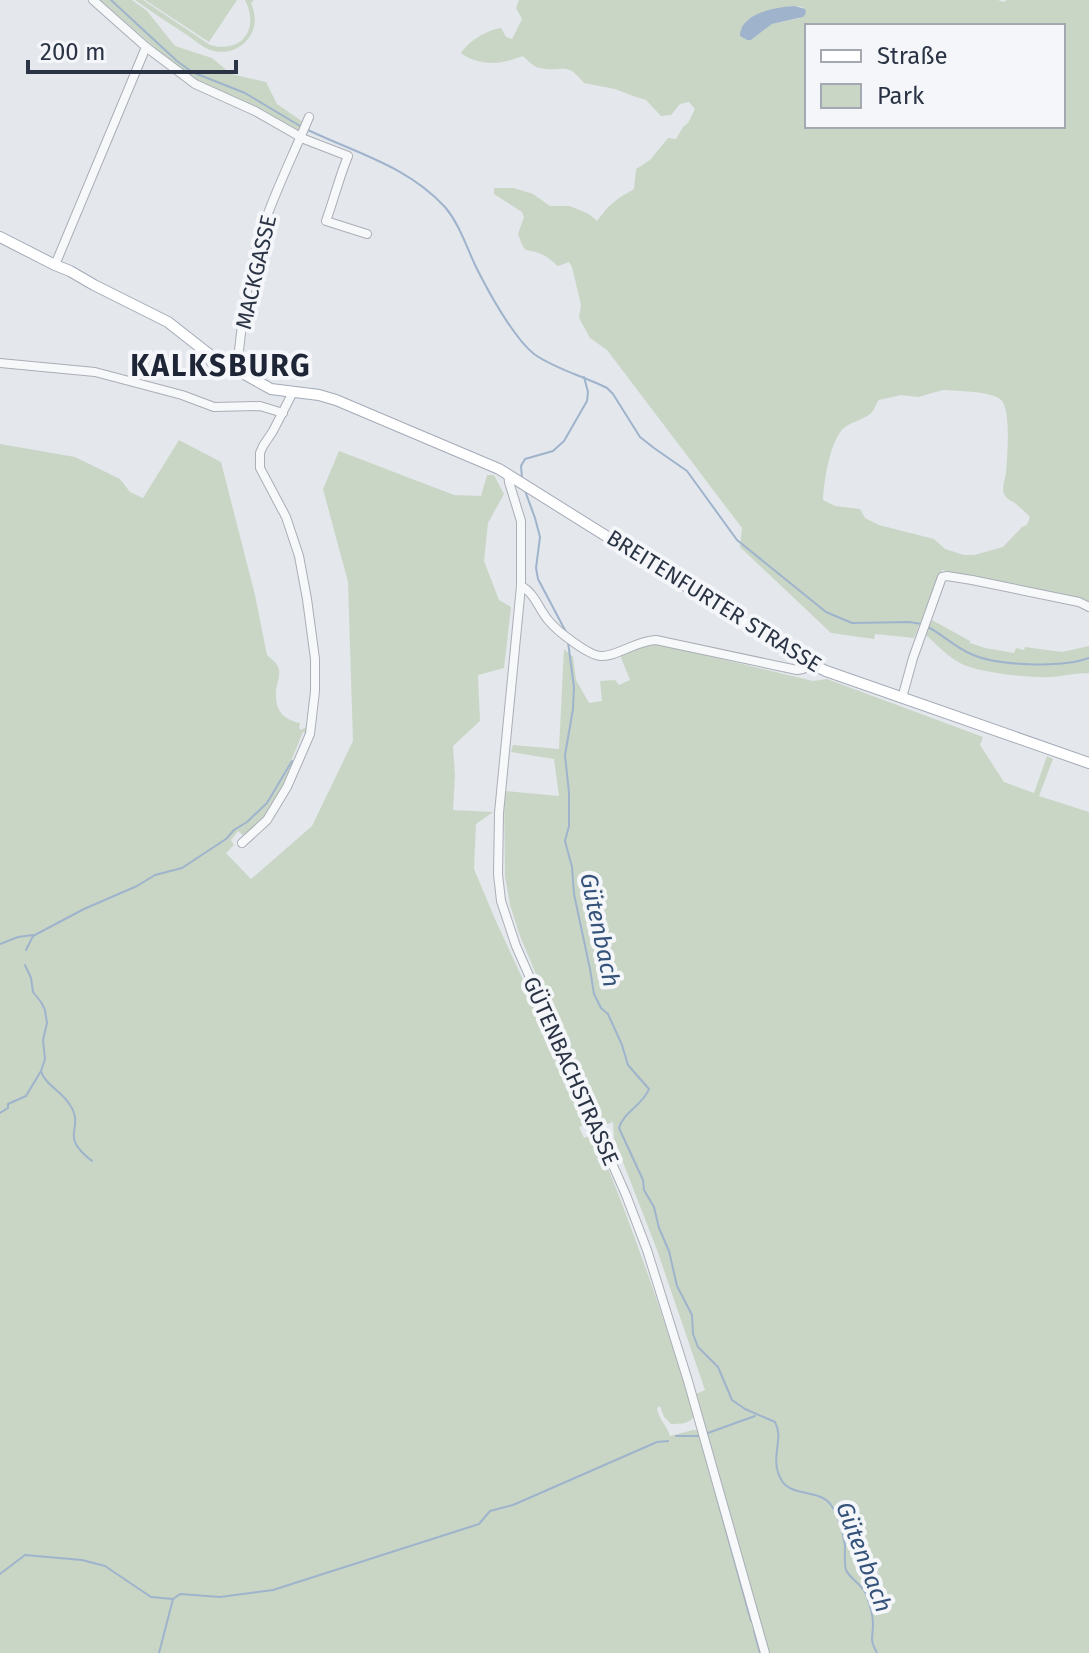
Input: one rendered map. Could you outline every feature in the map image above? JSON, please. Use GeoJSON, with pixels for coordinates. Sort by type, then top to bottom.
{"type":"FeatureCollection","features":[{"type":"Feature","properties":{"kind":"main road"},"geometry":{"type":"LineString","coordinates":[[0,237],[153,315],[190,347],[271,389],[336,400],[512,476]]}},
{"type":"Feature","properties":{"kind":"main road","name":"BREITENFURTER STRASSE"},"geometry":{"type":"LineString","coordinates":[[512,476],[809,663],[1089,763]]}},
{"type":"Feature","properties":{"kind":"street"},"geometry":{"type":"LineString","coordinates":[[93,0],[146,47],[195,84],[255,111],[304,128],[348,156],[326,221],[367,234]]}},
{"type":"Feature","properties":{"kind":"street"},"geometry":{"type":"LineString","coordinates":[[55,265],[146,47]]}},
{"type":"Feature","properties":{"kind":"street","name":"MACKGASSE"},"geometry":{"type":"LineString","coordinates":[[232,368],[265,220],[304,128]]}},
{"type":"Feature","properties":{"kind":"street"},"geometry":{"type":"LineString","coordinates":[[0,363],[95,372],[214,407],[262,406],[283,413]]}},
{"type":"Feature","properties":{"kind":"street"},"geometry":{"type":"LineString","coordinates":[[242,843],[267,820],[287,787],[310,734],[315,691],[315,659],[299,556],[286,517],[260,468],[260,453],[293,392]]}},
{"type":"Feature","properties":{"kind":"street","name":"GÜTENBACHSTRASSE"},"geometry":{"type":"LineString","coordinates":[[512,476],[509,482],[521,521],[521,586],[499,813],[497,857],[501,901],[522,959],[626,1195],[666,1309],[765,1653]]}},
{"type":"Feature","properties":{"kind":"street"},"geometry":{"type":"LineString","coordinates":[[902,698],[942,577],[972,580],[1079,602],[1089,607]]}},
{"type":"Feature","properties":{"kind":"street"},"geometry":{"type":"LineString","coordinates":[[521,586],[528,590],[559,631],[597,657],[644,640],[656,640],[797,670],[809,663]]}},
{"type":"Feature","properties":{"kind":"green space"},"geometry":{"type":"Polygon","coordinates":[[[100,0],[132,0],[147,11],[175,46],[212,58],[231,74],[266,82],[277,104],[303,122],[298,131],[190,78],[100,0]]]}},
{"type":"Feature","properties":{"kind":"green space"},"geometry":{"type":"Polygon","coordinates":[[[135,0],[143,0],[210,45],[231,46],[245,37],[250,21],[245,0],[254,0],[251,3],[254,26],[241,46],[228,51],[214,51],[203,47],[135,0]]]}},
{"type":"Feature","properties":{"kind":"green space"},"geometry":{"type":"Polygon","coordinates":[[[145,0],[237,0],[209,42],[145,0]]]}},
{"type":"Feature","properties":{"kind":"green space"},"geometry":{"type":"Polygon","coordinates":[[[519,0],[1089,0],[1089,602],[942,570],[914,638],[875,634],[874,639],[831,633],[740,547],[742,528],[607,350],[590,338],[579,318],[581,305],[569,262],[558,266],[543,255],[526,250],[518,234],[524,217],[522,212],[494,194],[494,188],[514,188],[533,194],[550,206],[570,206],[597,221],[608,207],[634,189],[636,169],[650,160],[668,138],[676,139],[695,109],[689,102],[680,104],[671,115],[661,116],[646,100],[615,89],[584,83],[568,69],[538,67],[523,56],[492,63],[461,53],[473,40],[496,29],[501,28],[506,37],[512,39],[522,19],[516,8],[519,0]],[[802,7],[768,11],[745,22],[744,39],[751,40],[772,24],[800,18],[806,13],[802,7]],[[943,390],[918,397],[901,395],[879,400],[870,414],[845,427],[832,450],[823,500],[835,506],[860,509],[865,518],[879,525],[934,539],[945,549],[964,555],[1003,547],[1027,525],[1030,517],[1003,491],[1008,433],[1004,404],[995,396],[943,390]]]}},
{"type":"Feature","properties":{"kind":"green space"},"geometry":{"type":"Polygon","coordinates":[[[179,440],[221,462],[267,655],[279,670],[276,690],[278,708],[288,719],[300,723],[301,730],[308,726],[291,761],[295,763],[290,776],[263,821],[245,837],[238,831],[231,840],[234,845],[226,853],[251,879],[312,826],[353,741],[348,582],[323,489],[339,451],[454,495],[481,496],[487,475],[494,475],[504,494],[488,523],[484,561],[499,600],[511,607],[504,668],[478,675],[480,721],[453,746],[453,810],[493,812],[476,824],[474,869],[589,1123],[579,1127],[584,1138],[594,1134],[660,1309],[695,1415],[688,1422],[671,1424],[660,1406],[657,1408],[670,1436],[693,1430],[707,1431],[696,1394],[705,1390],[657,1250],[614,1139],[613,1122],[602,1126],[520,936],[505,876],[504,791],[559,796],[554,759],[511,752],[513,745],[559,749],[564,649],[573,657],[576,680],[589,703],[602,701],[600,681],[615,680],[619,685],[630,680],[620,655],[659,644],[813,681],[827,679],[983,737],[980,745],[1004,782],[1034,793],[1047,756],[1053,759],[1039,796],[1089,812],[1089,1653],[0,1653],[0,444],[75,457],[120,479],[130,492],[143,498],[179,440]]]}},
{"type":"Feature","properties":{"kind":"green space"},"geometry":{"type":"Polygon","coordinates":[[[932,620],[970,643],[1014,653],[1016,648],[1024,650],[1025,647],[1062,652],[1089,646],[1089,673],[1031,677],[968,667],[926,635],[932,620]]]}},
{"type":"Feature","properties":{"kind":"water"},"geometry":{"type":"Polygon","coordinates":[[[795,6],[805,9],[803,17],[772,24],[751,40],[740,36],[742,28],[752,17],[769,10],[795,6]]]}},
{"type":"Feature","properties":{"kind":"waterway"},"geometry":{"type":"LineString","coordinates":[[111,0],[192,72],[245,93],[300,126]]}},
{"type":"Feature","properties":{"kind":"waterway"},"geometry":{"type":"LineString","coordinates":[[306,129],[397,170],[430,193],[455,221],[494,301],[526,346],[551,364],[607,388],[640,437],[687,471],[737,540],[826,612],[852,623],[922,624]]}},
{"type":"Feature","properties":{"kind":"waterway","name":"Gütenbach"},"geometry":{"type":"LineString","coordinates":[[522,478],[521,466],[525,459],[553,451],[564,441],[587,401],[584,377]]}},
{"type":"Feature","properties":{"kind":"waterway","name":"Gütenbach"},"geometry":{"type":"LineString","coordinates":[[524,488],[540,537],[536,568],[538,579],[566,632]]}},
{"type":"Feature","properties":{"kind":"waterway"},"geometry":{"type":"LineString","coordinates":[[928,627],[965,651],[997,661],[1047,664],[1089,658]]}},
{"type":"Feature","properties":{"kind":"waterway","name":"Gütenbach"},"geometry":{"type":"LineString","coordinates":[[568,642],[574,687],[565,755],[569,793],[569,826],[565,841],[572,867],[574,894],[594,994],[608,1014],[628,1065],[649,1089],[619,1128],[654,1207],[677,1286],[692,1315],[693,1334],[698,1347],[718,1367],[732,1400],[775,1422],[778,1429],[776,1465],[782,1481],[792,1489],[826,1500],[834,1509],[843,1535],[846,1570],[864,1590],[870,1604],[872,1641],[877,1653]]}},
{"type":"Feature","properties":{"kind":"waterway"},"geometry":{"type":"LineString","coordinates":[[26,950],[33,936],[155,875],[182,868],[226,839],[267,803],[292,761]]}},
{"type":"Feature","properties":{"kind":"waterway"},"geometry":{"type":"LineString","coordinates":[[0,944],[33,935]]}},
{"type":"Feature","properties":{"kind":"waterway"},"geometry":{"type":"LineString","coordinates":[[0,1113],[8,1108],[8,1104],[26,1096],[45,1059],[45,1010],[33,992],[25,965]]}},
{"type":"Feature","properties":{"kind":"waterway"},"geometry":{"type":"LineString","coordinates":[[41,1071],[70,1105],[74,1113],[76,1144],[92,1161]]}},
{"type":"Feature","properties":{"kind":"waterway"},"geometry":{"type":"LineString","coordinates":[[705,1434],[755,1416]]}},
{"type":"Feature","properties":{"kind":"waterway"},"geometry":{"type":"LineString","coordinates":[[676,1436],[699,1436]]}},
{"type":"Feature","properties":{"kind":"waterway"},"geometry":{"type":"LineString","coordinates":[[159,1653],[173,1599],[180,1594],[220,1597],[273,1590],[479,1524],[490,1511],[513,1505],[657,1442],[668,1441]]}},
{"type":"Feature","properties":{"kind":"waterway"},"geometry":{"type":"LineString","coordinates":[[714,1487],[751,1621]]}},
{"type":"Feature","properties":{"kind":"waterway"},"geometry":{"type":"LineString","coordinates":[[0,1574],[25,1555],[82,1560],[105,1566],[151,1597],[173,1599]]}},
{"type":"Feature","properties":{"kind":"waterway"},"geometry":{"type":"LineString","coordinates":[[754,1631],[760,1653]]}},
{"type":"Feature","properties":{"kind":"district","name":"KALKSBURG"},"geometry":{"type":"Point","coordinates":[221,366]}}]}
